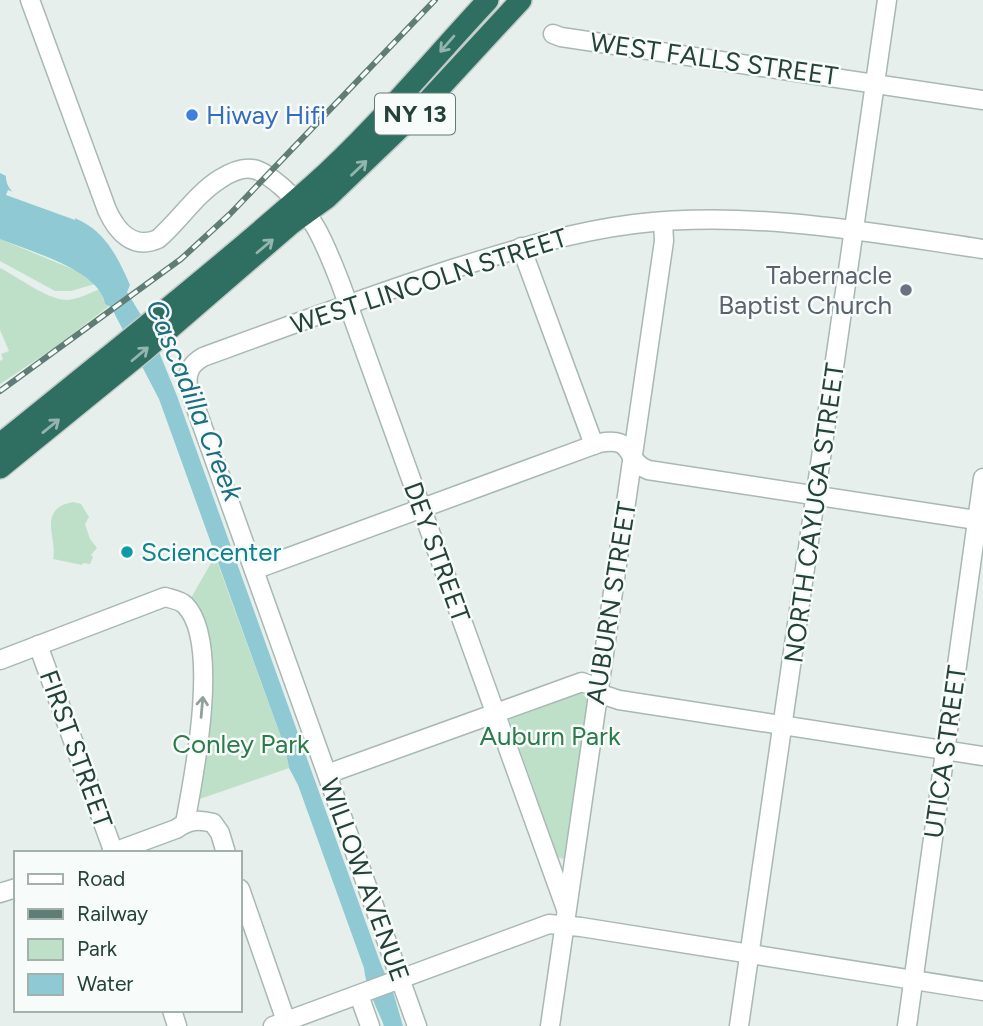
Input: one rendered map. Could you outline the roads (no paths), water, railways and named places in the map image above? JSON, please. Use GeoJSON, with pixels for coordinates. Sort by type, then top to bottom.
{"type":"FeatureCollection","features":[{"type":"Feature","properties":{"kind":"highway","name":"NY 13"},"geometry":{"type":"LineString","coordinates":[[302,206],[313,185],[407,90],[488,0]]}},
{"type":"Feature","properties":{"kind":"highway","name":"NY 13"},"geometry":{"type":"LineString","coordinates":[[0,468],[97,377],[302,206],[327,198],[398,131],[521,0]]}},
{"type":"Feature","properties":{"kind":"highway","name":"NY 13"},"geometry":{"type":"LineString","coordinates":[[0,444],[97,377]]}},
{"type":"Feature","properties":{"kind":"street"},"geometry":{"type":"LineString","coordinates":[[30,0],[107,210],[121,233],[132,241],[150,242],[158,239],[208,188],[235,171],[255,169],[267,173],[302,206]]}},
{"type":"Feature","properties":{"kind":"street","name":"NORTH CAYUGA STREET"},"geometry":{"type":"LineString","coordinates":[[739,1026],[887,0]]}},
{"type":"Feature","properties":{"kind":"street","name":"WEST FALLS STREET"},"geometry":{"type":"LineString","coordinates":[[552,34],[983,100]]}},
{"type":"Feature","properties":{"kind":"street","name":"DEY STREET"},"geometry":{"type":"LineString","coordinates":[[302,206],[331,259],[495,712],[565,917]]}},
{"type":"Feature","properties":{"kind":"street","name":"WEST LINCOLN STREET"},"geometry":{"type":"LineString","coordinates":[[187,377],[195,361],[203,357],[521,247],[593,230],[663,222],[763,220],[983,249]]}},
{"type":"Feature","properties":{"kind":"street","name":"AUBURN STREET"},"geometry":{"type":"LineString","coordinates":[[550,1026],[664,241],[663,222]]}},
{"type":"Feature","properties":{"kind":"street"},"geometry":{"type":"LineString","coordinates":[[521,247],[594,445]]}},
{"type":"Feature","properties":{"kind":"street","name":"WILLOW AVENUE"},"geometry":{"type":"LineString","coordinates":[[187,377],[327,774],[396,981],[417,1026]]}},
{"type":"Feature","properties":{"kind":"street"},"geometry":{"type":"LineString","coordinates":[[254,570],[594,445],[613,441],[620,442],[643,468],[648,470],[980,521]]}},
{"type":"Feature","properties":{"kind":"street","name":"UTICA STREET"},"geometry":{"type":"LineString","coordinates":[[906,1026],[980,521],[983,478]]}},
{"type":"Feature","properties":{"kind":"street"},"geometry":{"type":"LineString","coordinates":[[0,660],[165,597],[184,604],[195,620],[203,655],[202,708],[192,822]]}},
{"type":"Feature","properties":{"kind":"street","name":"FIRST STREET"},"geometry":{"type":"LineString","coordinates":[[38,645],[113,851]]}},
{"type":"Feature","properties":{"kind":"street"},"geometry":{"type":"LineString","coordinates":[[327,774],[582,682],[598,693],[619,700],[983,756]]}},
{"type":"Feature","properties":{"kind":"street"},"geometry":{"type":"LineString","coordinates":[[116,851],[192,822],[213,823],[220,833],[225,851]]}},
{"type":"Feature","properties":{"kind":"street"},"geometry":{"type":"LineString","coordinates":[[242,896],[279,1024],[565,917],[749,955],[983,991]]}},
{"type":"Feature","properties":{"kind":"street"},"geometry":{"type":"LineString","coordinates":[[362,993],[370,1026]]}},
{"type":"Feature","properties":{"kind":"water"},"geometry":{"type":"Polygon","coordinates":[[[0,173],[6,176],[8,186],[14,194],[24,200],[90,226],[111,248],[126,276],[130,285],[127,292],[150,330],[177,396],[403,1026],[384,1026],[372,998],[364,968],[298,785],[289,768],[285,748],[159,399],[111,307],[105,304],[91,281],[62,263],[0,239],[0,173]]]}},
{"type":"Feature","properties":{"kind":"railway"},"geometry":{"type":"LineString","coordinates":[[0,391],[181,259],[230,214],[435,0]]}},
{"type":"Feature","properties":{"kind":"place","name":"Hiway Hifi"},"geometry":{"type":"Point","coordinates":[192,115]}},
{"type":"Feature","properties":{"kind":"place","name":"Tabernacle Baptist Church"},"geometry":{"type":"Point","coordinates":[906,290]}},
{"type":"Feature","properties":{"kind":"place","name":"Sciencenter"},"geometry":{"type":"Point","coordinates":[127,552]}},
{"type":"Feature","properties":{"kind":"water label","name":"Cascadilla Creek"},"geometry":{"type":"Point","coordinates":[195,400]}},
{"type":"Feature","properties":{"kind":"park label","name":"Auburn Park"},"geometry":{"type":"Point","coordinates":[550,736]}},
{"type":"Feature","properties":{"kind":"park label","name":"Conley Park"},"geometry":{"type":"Point","coordinates":[241,744]}}]}
